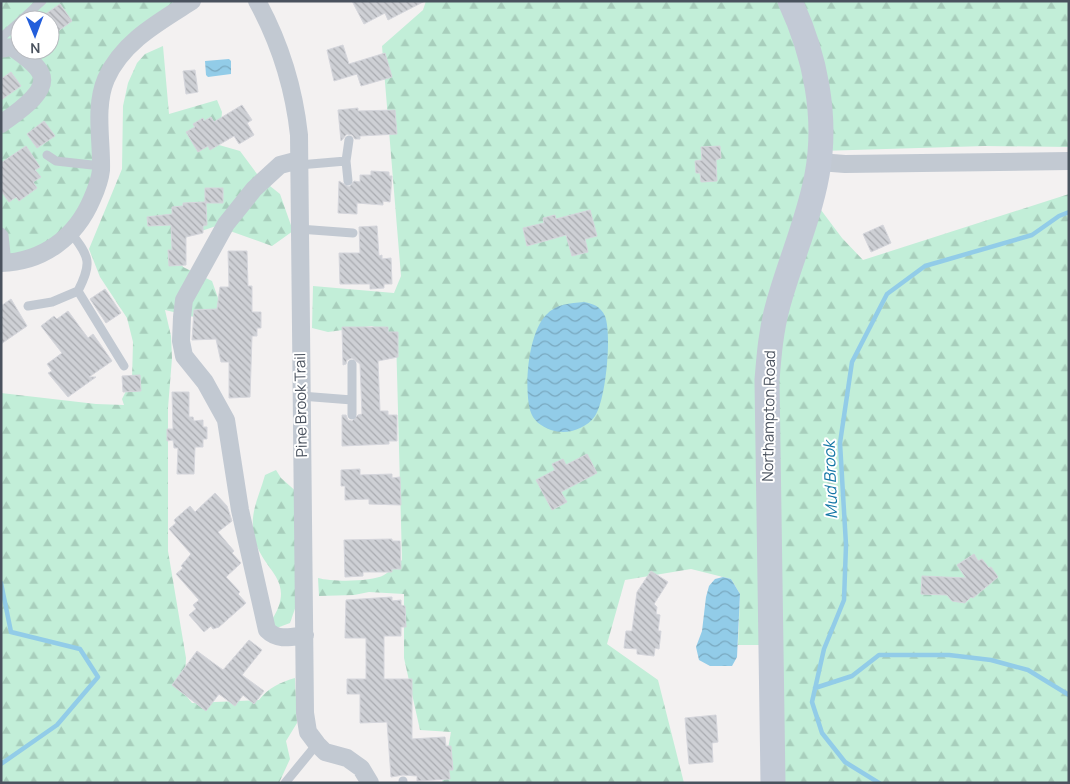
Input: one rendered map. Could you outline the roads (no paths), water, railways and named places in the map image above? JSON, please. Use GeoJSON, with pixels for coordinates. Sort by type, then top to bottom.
{"type":"FeatureCollection","features":[{"type":"Feature","properties":{"kind":"street"},"geometry":{"type":"LineString","coordinates":[[4,263],[35,257],[48,251],[71,233],[88,210],[97,187],[101,166],[101,96],[105,80],[113,64],[136,39],[192,1]]}},
{"type":"Feature","properties":{"kind":"street","name":"Pine Brook Trail"},"geometry":{"type":"LineString","coordinates":[[257,1],[267,20],[283,61],[296,112],[299,162],[306,713],[308,732],[317,744]]}},
{"type":"Feature","properties":{"kind":"street","name":"Northampton Road"},"geometry":{"type":"LineString","coordinates":[[773,783],[767,380],[775,314],[812,198],[819,162],[821,130],[818,91],[810,59],[790,1]]}},
{"type":"Feature","properties":{"kind":"street"},"geometry":{"type":"LineString","coordinates":[[1,124],[38,94],[42,82],[41,74],[35,66],[12,47],[2,48]]}},
{"type":"Feature","properties":{"kind":"street"},"geometry":{"type":"LineString","coordinates":[[819,162],[845,164],[1069,161]]}},
{"type":"Feature","properties":{"kind":"street"},"geometry":{"type":"LineString","coordinates":[[299,162],[280,165],[254,189],[226,224],[184,300],[181,342],[184,356],[205,382],[226,420],[240,510],[267,630],[274,636],[282,638],[305,635]]}},
{"type":"Feature","properties":{"kind":"street"},"geometry":{"type":"LineString","coordinates":[[317,744],[325,752],[347,758],[361,768],[370,783]]}},
{"type":"Feature","properties":{"kind":"lane"},"geometry":{"type":"LineString","coordinates":[[32,10],[42,1]]}},
{"type":"Feature","properties":{"kind":"lane"},"geometry":{"type":"LineString","coordinates":[[2,48],[3,36],[10,29]]}},
{"type":"Feature","properties":{"kind":"lane"},"geometry":{"type":"LineString","coordinates":[[348,181],[346,162],[349,140]]}},
{"type":"Feature","properties":{"kind":"lane"},"geometry":{"type":"LineString","coordinates":[[47,155],[56,161],[101,166]]}},
{"type":"Feature","properties":{"kind":"lane"},"geometry":{"type":"LineString","coordinates":[[299,162],[346,162]]}},
{"type":"Feature","properties":{"kind":"lane"},"geometry":{"type":"LineString","coordinates":[[299,229],[353,233]]}},
{"type":"Feature","properties":{"kind":"lane"},"geometry":{"type":"LineString","coordinates":[[1,232],[4,235],[4,263]]}},
{"type":"Feature","properties":{"kind":"lane"},"geometry":{"type":"LineString","coordinates":[[28,306],[52,302],[78,291],[88,270],[86,253],[71,233]]}},
{"type":"Feature","properties":{"kind":"lane"},"geometry":{"type":"LineString","coordinates":[[78,291],[124,366]]}},
{"type":"Feature","properties":{"kind":"lane"},"geometry":{"type":"LineString","coordinates":[[352,364],[352,415]]}},
{"type":"Feature","properties":{"kind":"lane"},"geometry":{"type":"LineString","coordinates":[[301,396],[352,400]]}},
{"type":"Feature","properties":{"kind":"lane"},"geometry":{"type":"LineString","coordinates":[[285,783],[317,744]]}},
{"type":"Feature","properties":{"kind":"water"},"geometry":{"type":"Polygon","coordinates":[[[229,59],[231,61],[231,74],[208,77],[206,75],[205,61],[229,59]]]}},
{"type":"Feature","properties":{"kind":"water"},"geometry":{"type":"Polygon","coordinates":[[[584,302],[594,305],[601,310],[607,325],[607,367],[599,408],[591,421],[581,428],[563,432],[551,430],[538,423],[530,410],[527,388],[531,347],[540,324],[550,311],[564,305],[584,302]]]}},
{"type":"Feature","properties":{"kind":"water"},"geometry":{"type":"Polygon","coordinates":[[[723,577],[731,579],[740,594],[737,657],[732,666],[710,666],[699,660],[696,647],[702,631],[709,586],[715,579],[723,577]]]}},
{"type":"Feature","properties":{"kind":"waterway","name":"Mud Brook"},"geometry":{"type":"LineString","coordinates":[[879,783],[845,762],[822,733],[812,702],[824,649],[844,600],[846,545],[840,443],[852,362],[887,294],[925,266],[1032,235],[1059,216],[1069,212]]}},
{"type":"Feature","properties":{"kind":"waterway"},"geometry":{"type":"LineString","coordinates":[[1,583],[11,632],[80,649],[98,677],[57,725],[1,764]]}},
{"type":"Feature","properties":{"kind":"waterway"},"geometry":{"type":"LineString","coordinates":[[815,688],[852,676],[879,655],[949,655],[991,660],[1028,670],[1069,695]]}}]}
